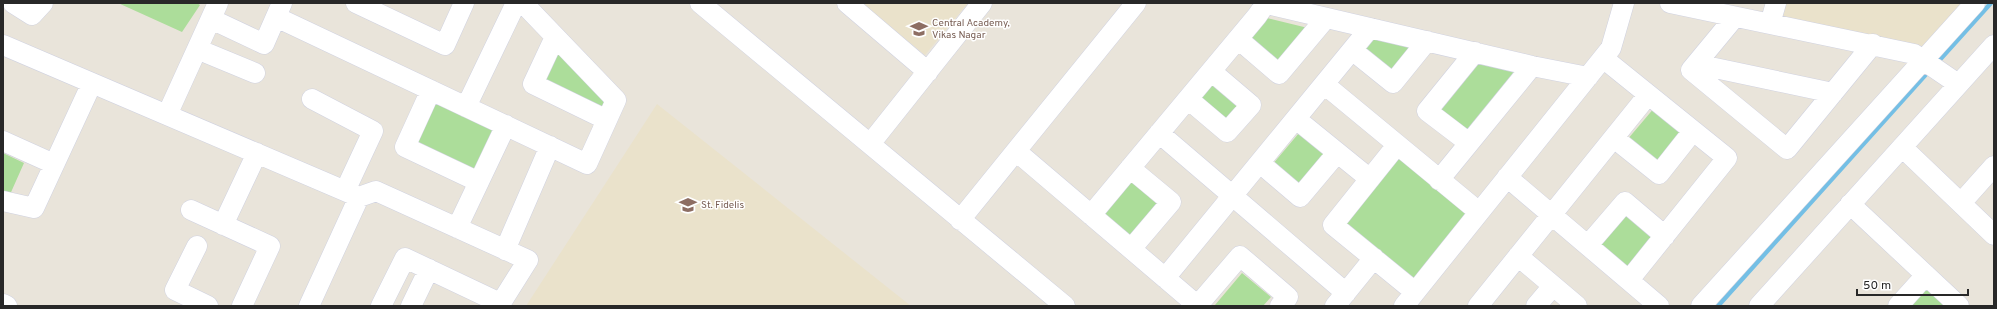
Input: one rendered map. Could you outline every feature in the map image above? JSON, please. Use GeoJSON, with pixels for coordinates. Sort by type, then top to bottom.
{"type":"FeatureCollection","features":[{"type":"Feature","properties":{"kind":"street"},"geometry":{"type":"LineString","coordinates":[[13,3],[32,15],[43,3]]}},
{"type":"Feature","properties":{"kind":"street"},"geometry":{"type":"LineString","coordinates":[[356,3],[445,45],[463,4]]}},
{"type":"Feature","properties":{"kind":"street"},"geometry":{"type":"LineString","coordinates":[[466,107],[516,3]]}},
{"type":"Feature","properties":{"kind":"street"},"geometry":{"type":"LineString","coordinates":[[167,115],[215,11],[264,44],[279,10],[431,90],[587,164],[616,100],[523,3]]}},
{"type":"Feature","properties":{"kind":"street"},"geometry":{"type":"LineString","coordinates":[[700,3],[1065,306]]}},
{"type":"Feature","properties":{"kind":"street"},"geometry":{"type":"LineString","coordinates":[[847,3],[928,72]]}},
{"type":"Feature","properties":{"kind":"street"},"geometry":{"type":"LineString","coordinates":[[870,144],[982,3]]}},
{"type":"Feature","properties":{"kind":"street"},"geometry":{"type":"LineString","coordinates":[[960,220],[1136,3]]}},
{"type":"Feature","properties":{"kind":"street"},"geometry":{"type":"LineString","coordinates":[[1397,146],[1333,225],[1374,258],[1410,299],[1611,48],[1624,3]]}},
{"type":"Feature","properties":{"kind":"street"},"geometry":{"type":"LineString","coordinates":[[1670,3],[1702,6],[1734,18],[1873,44],[1914,54],[1958,84]]}},
{"type":"Feature","properties":{"kind":"street"},"geometry":{"type":"LineString","coordinates":[[1770,24],[1776,3]]}},
{"type":"Feature","properties":{"kind":"street"},"geometry":{"type":"LineString","coordinates":[[1701,306],[1930,65],[1975,3]]}},
{"type":"Feature","properties":{"kind":"street"},"geometry":{"type":"LineString","coordinates":[[1091,215],[1258,16],[1264,4],[1588,78]]}},
{"type":"Feature","properties":{"kind":"street"},"geometry":{"type":"LineString","coordinates":[[1238,39],[1279,74],[1326,18]]}},
{"type":"Feature","properties":{"kind":"street"},"geometry":{"type":"LineString","coordinates":[[1734,18],[1691,70],[1787,149],[1873,44]]}},
{"type":"Feature","properties":{"kind":"street"},"geometry":{"type":"LineString","coordinates":[[1165,278],[1370,28]]}},
{"type":"Feature","properties":{"kind":"street"},"geometry":{"type":"LineString","coordinates":[[555,37],[533,84],[607,120]]}},
{"type":"Feature","properties":{"kind":"street"},"geometry":{"type":"LineString","coordinates":[[1352,50],[1393,83],[1427,41]]}},
{"type":"Feature","properties":{"kind":"street"},"geometry":{"type":"LineString","coordinates":[[3,45],[352,194],[376,190],[528,260],[499,305],[405,258],[381,306]]}},
{"type":"Feature","properties":{"kind":"street"},"geometry":{"type":"LineString","coordinates":[[1759,306],[1994,45]]}},
{"type":"Feature","properties":{"kind":"street"},"geometry":{"type":"LineString","coordinates":[[197,48],[255,73]]}},
{"type":"Feature","properties":{"kind":"street"},"geometry":{"type":"LineString","coordinates":[[1469,143],[1427,110],[1475,52]]}},
{"type":"Feature","properties":{"kind":"street"},"geometry":{"type":"LineString","coordinates":[[1603,58],[1727,158],[1629,280]]}},
{"type":"Feature","properties":{"kind":"street"},"geometry":{"type":"LineString","coordinates":[[1696,64],[1833,93]]}},
{"type":"Feature","properties":{"kind":"street"},"geometry":{"type":"LineString","coordinates":[[1439,180],[1532,66]]}},
{"type":"Feature","properties":{"kind":"street"},"geometry":{"type":"LineString","coordinates":[[1188,99],[1227,132],[1251,105],[1211,71]]}},
{"type":"Feature","properties":{"kind":"street"},"geometry":{"type":"LineString","coordinates":[[3,201],[34,208],[92,83]]}},
{"type":"Feature","properties":{"kind":"street"},"geometry":{"type":"LineString","coordinates":[[1324,84],[1397,146],[1479,212]]}},
{"type":"Feature","properties":{"kind":"street"},"geometry":{"type":"LineString","coordinates":[[431,90],[404,147],[479,182]]}},
{"type":"Feature","properties":{"kind":"street"},"geometry":{"type":"LineString","coordinates":[[1478,306],[1648,95]]}},
{"type":"Feature","properties":{"kind":"street"},"geometry":{"type":"LineString","coordinates":[[312,100],[373,131],[313,305]]}},
{"type":"Feature","properties":{"kind":"street"},"geometry":{"type":"LineString","coordinates":[[1296,119],[1370,179]]}},
{"type":"Feature","properties":{"kind":"street"},"geometry":{"type":"LineString","coordinates":[[458,228],[506,125]]}},
{"type":"Feature","properties":{"kind":"street"},"geometry":{"type":"LineString","coordinates":[[1614,138],[1659,174],[1693,131]]}},
{"type":"Feature","properties":{"kind":"street"},"geometry":{"type":"LineString","coordinates":[[1159,133],[1232,196],[1341,300],[1374,258]]}},
{"type":"Feature","properties":{"kind":"street"},"geometry":{"type":"LineString","coordinates":[[3,141],[54,164]]}},
{"type":"Feature","properties":{"kind":"street"},"geometry":{"type":"LineString","coordinates":[[505,250],[550,146]]}},
{"type":"Feature","properties":{"kind":"street"},"geometry":{"type":"LineString","coordinates":[[1902,147],[1994,235]]}},
{"type":"Feature","properties":{"kind":"street"},"geometry":{"type":"LineString","coordinates":[[1016,151],[1198,306],[1240,256],[1288,297],[1280,306]]}},
{"type":"Feature","properties":{"kind":"street"},"geometry":{"type":"LineString","coordinates":[[223,225],[257,153]]}},
{"type":"Feature","properties":{"kind":"street"},"geometry":{"type":"LineString","coordinates":[[1260,163],[1300,197],[1337,153]]}},
{"type":"Feature","properties":{"kind":"street"},"geometry":{"type":"LineString","coordinates":[[1961,203],[1994,166]]}},
{"type":"Feature","properties":{"kind":"street"},"geometry":{"type":"LineString","coordinates":[[1130,168],[1171,202],[1131,249]]}},
{"type":"Feature","properties":{"kind":"street"},"geometry":{"type":"LineString","coordinates":[[1507,178],[1659,306]]}},
{"type":"Feature","properties":{"kind":"street"},"geometry":{"type":"LineString","coordinates":[[1588,245],[1625,202],[1664,236]]}},
{"type":"Feature","properties":{"kind":"street"},"geometry":{"type":"LineString","coordinates":[[1850,204],[1959,306]]}},
{"type":"Feature","properties":{"kind":"street"},"geometry":{"type":"LineString","coordinates":[[191,210],[270,246],[242,306]]}},
{"type":"Feature","properties":{"kind":"street"},"geometry":{"type":"LineString","coordinates":[[197,246],[175,290],[208,306]]}},
{"type":"Feature","properties":{"kind":"street"},"geometry":{"type":"LineString","coordinates":[[1518,256],[1577,306]]}},
{"type":"Feature","properties":{"kind":"street"},"geometry":{"type":"LineString","coordinates":[[411,306],[429,269]]}},
{"type":"Feature","properties":{"kind":"street"},"geometry":{"type":"LineString","coordinates":[[1898,306],[1926,275]]}},
{"type":"Feature","properties":{"kind":"street"},"geometry":{"type":"LineString","coordinates":[[1536,306],[1553,286]]}},
{"type":"Feature","properties":{"kind":"street"},"geometry":{"type":"LineString","coordinates":[[3,304],[7,306]]}},
{"type":"Feature","properties":{"kind":"shaded area","name":"Central Academy, Vikas Nagar"},"geometry":{"type":"Polygon","coordinates":[[[860,3],[968,3],[925,55],[860,3]]]}},
{"type":"Feature","properties":{"kind":"shaded area"},"geometry":{"type":"Polygon","coordinates":[[[1787,3],[1962,3],[1923,50],[1778,15],[1787,3]]]}},
{"type":"Feature","properties":{"kind":"shaded area","name":"St. Fidelis"},"geometry":{"type":"Polygon","coordinates":[[[657,104],[911,306],[526,306],[657,104]]]}},
{"type":"Feature","properties":{"kind":"green space"},"geometry":{"type":"Polygon","coordinates":[[[118,3],[197,3],[200,5],[182,32],[118,3]]]}},
{"type":"Feature","properties":{"kind":"green space"},"geometry":{"type":"Polygon","coordinates":[[[1267,18],[1308,28],[1277,65],[1247,41],[1267,18]]]}},
{"type":"Feature","properties":{"kind":"green space"},"geometry":{"type":"Polygon","coordinates":[[[1374,34],[1419,43],[1391,78],[1359,51],[1374,34]]]}},
{"type":"Feature","properties":{"kind":"green space"},"geometry":{"type":"Polygon","coordinates":[[[556,44],[608,100],[602,112],[539,79],[556,44]]]}},
{"type":"Feature","properties":{"kind":"green space"},"geometry":{"type":"Polygon","coordinates":[[[1477,58],[1524,69],[1467,137],[1432,109],[1477,58]]]}},
{"type":"Feature","properties":{"kind":"green space"},"geometry":{"type":"Polygon","coordinates":[[[1213,81],[1242,106],[1225,126],[1196,101],[1213,81]]]}},
{"type":"Feature","properties":{"kind":"green space"},"geometry":{"type":"Polygon","coordinates":[[[434,97],[499,129],[478,174],[412,143],[434,97]]]}},
{"type":"Feature","properties":{"kind":"green space"},"geometry":{"type":"Polygon","coordinates":[[[1655,107],[1684,132],[1657,164],[1627,140],[1655,107]]]}},
{"type":"Feature","properties":{"kind":"green space"},"geometry":{"type":"Polygon","coordinates":[[[1299,133],[1328,157],[1301,190],[1272,165],[1299,133]]]}},
{"type":"Feature","properties":{"kind":"green space"},"geometry":{"type":"Polygon","coordinates":[[[3,153],[24,163],[4,208],[3,207],[3,153]]]}},
{"type":"Feature","properties":{"kind":"green space"},"geometry":{"type":"Polygon","coordinates":[[[1398,155],[1469,212],[1412,282],[1341,226],[1398,155]]]}},
{"type":"Feature","properties":{"kind":"green space"},"geometry":{"type":"Polygon","coordinates":[[[1128,179],[1157,204],[1130,236],[1101,212],[1128,179]]]}},
{"type":"Feature","properties":{"kind":"green space"},"geometry":{"type":"Polygon","coordinates":[[[1626,211],[1655,235],[1628,268],[1599,243],[1626,211]]]}},
{"type":"Feature","properties":{"kind":"green space"},"geometry":{"type":"Polygon","coordinates":[[[1242,273],[1271,297],[1263,306],[1216,306],[1215,305],[1242,273]]]}},
{"type":"Feature","properties":{"kind":"green space"},"geometry":{"type":"Polygon","coordinates":[[[1926,286],[1949,306],[1908,306],[1926,286]]]}},
{"type":"Feature","properties":{"kind":"waterway"},"geometry":{"type":"LineString","coordinates":[[1936,64],[1991,3]]}},
{"type":"Feature","properties":{"kind":"waterway"},"geometry":{"type":"LineString","coordinates":[[1718,306],[1929,71]]}},
{"type":"Feature","properties":{"kind":"place","name":"Central Academy, Vikas Nagar"},"geometry":{"type":"Point","coordinates":[919,29]}},
{"type":"Feature","properties":{"kind":"place","name":"St. Fidelis"},"geometry":{"type":"Point","coordinates":[688,205]}}]}
